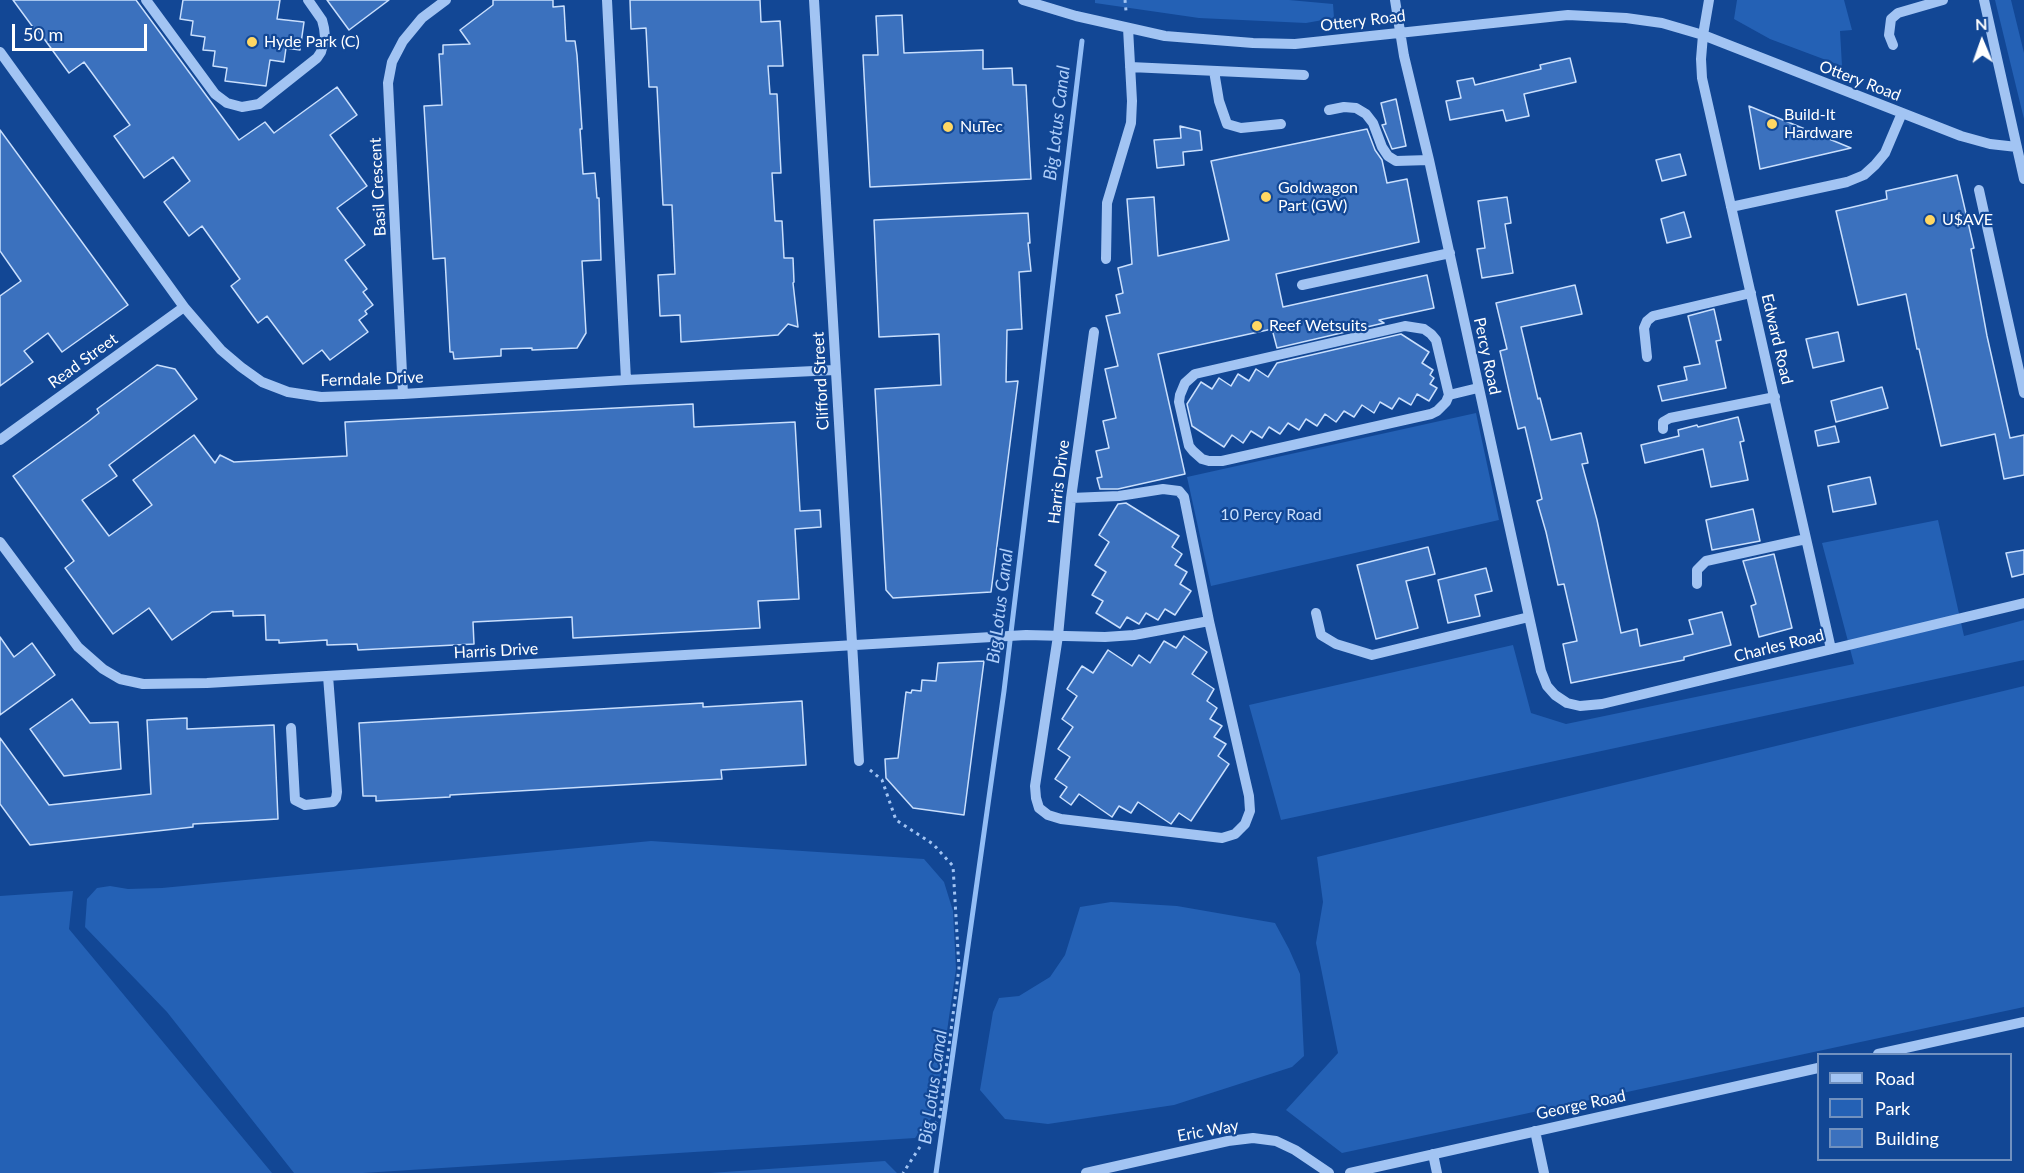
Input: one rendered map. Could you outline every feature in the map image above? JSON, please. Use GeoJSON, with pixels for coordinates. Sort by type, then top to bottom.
{"type":"FeatureCollection","features":[{"type":"Feature","properties":{"kind":"street"},"geometry":{"type":"LineString","coordinates":[[146,0],[215,94],[227,103],[242,107],[259,104],[317,58],[321,52],[325,37],[322,20],[308,0]]}},
{"type":"Feature","properties":{"kind":"street","name":"Basil Crescent"},"geometry":{"type":"LineString","coordinates":[[403,394],[388,83],[392,62],[403,41],[422,18],[446,0]]}},
{"type":"Feature","properties":{"kind":"street"},"geometry":{"type":"LineString","coordinates":[[607,0],[626,380]]}},
{"type":"Feature","properties":{"kind":"street","name":"Clifford Street"},"geometry":{"type":"LineString","coordinates":[[814,0],[859,761]]}},
{"type":"Feature","properties":{"kind":"street","name":"Ottery Road"},"geometry":{"type":"LineString","coordinates":[[1023,0],[1103,23],[1165,36],[1264,43],[1296,44],[1568,15],[1626,18],[1662,23],[1703,35],[1961,136],[1990,144],[2017,147]]}},
{"type":"Feature","properties":{"kind":"street","name":"Percy Road"},"geometry":{"type":"LineString","coordinates":[[1395,0],[1404,56],[1450,253],[1541,671],[1547,686]]}},
{"type":"Feature","properties":{"kind":"street","name":"Edward Road"},"geometry":{"type":"LineString","coordinates":[[1709,0],[1703,35],[1702,78],[1831,649]]}},
{"type":"Feature","properties":{"kind":"street"},"geometry":{"type":"LineString","coordinates":[[1893,45],[1890,35],[1891,20],[1898,13],[1943,0]]}},
{"type":"Feature","properties":{"kind":"street"},"geometry":{"type":"LineString","coordinates":[[1984,0],[2024,179]]}},
{"type":"Feature","properties":{"kind":"street"},"geometry":{"type":"LineString","coordinates":[[1106,259],[1107,203],[1131,123],[1128,28]]}},
{"type":"Feature","properties":{"kind":"street","name":"Ferndale Drive"},"geometry":{"type":"LineString","coordinates":[[0,52],[184,307],[221,350],[241,367],[262,382],[288,392],[321,397],[403,394],[835,370]]}},
{"type":"Feature","properties":{"kind":"street"},"geometry":{"type":"LineString","coordinates":[[1130,67],[1304,75]]}},
{"type":"Feature","properties":{"kind":"street"},"geometry":{"type":"LineString","coordinates":[[1214,71],[1219,101],[1227,124],[1241,128],[1281,124]]}},
{"type":"Feature","properties":{"kind":"street"},"geometry":{"type":"LineString","coordinates":[[1329,110],[1344,107],[1356,108],[1366,114],[1373,123],[1382,147],[1388,156],[1396,161],[1429,160]]}},
{"type":"Feature","properties":{"kind":"street"},"geometry":{"type":"LineString","coordinates":[[1731,207],[1847,182],[1864,174],[1885,153],[1902,113]]}},
{"type":"Feature","properties":{"kind":"street"},"geometry":{"type":"LineString","coordinates":[[1979,190],[2024,393]]}},
{"type":"Feature","properties":{"kind":"street"},"geometry":{"type":"LineString","coordinates":[[1302,285],[1450,253]]}},
{"type":"Feature","properties":{"kind":"street"},"geometry":{"type":"LineString","coordinates":[[1647,357],[1644,328],[1653,316],[1751,293]]}},
{"type":"Feature","properties":{"kind":"street","name":"Read Street"},"geometry":{"type":"LineString","coordinates":[[0,440],[184,307]]}},
{"type":"Feature","properties":{"kind":"street"},"geometry":{"type":"LineString","coordinates":[[1449,395],[1436,340],[1424,329],[1411,326],[1195,374],[1181,388],[1179,402],[1190,446],[1202,459],[1215,462],[1431,414],[1442,408],[1449,395],[1478,388]]}},
{"type":"Feature","properties":{"kind":"street","name":"Harris Drive"},"geometry":{"type":"LineString","coordinates":[[0,542],[78,647],[103,669],[120,679],[143,684],[170,685],[1026,635],[1058,636],[1105,637],[1134,635],[1209,621],[1249,796],[1250,811],[1245,824],[1235,834],[1222,838],[1061,819],[1048,815],[1039,808],[1035,786],[1058,636],[1071,498],[1094,332]]}},
{"type":"Feature","properties":{"kind":"street"},"geometry":{"type":"LineString","coordinates":[[1663,429],[1663,422],[1670,418],[1774,397]]}},
{"type":"Feature","properties":{"kind":"street"},"geometry":{"type":"LineString","coordinates":[[1071,498],[1119,496],[1163,489],[1179,491],[1184,497],[1209,621]]}},
{"type":"Feature","properties":{"kind":"street"},"geometry":{"type":"LineString","coordinates":[[1697,584],[1697,570],[1706,561],[1806,539]]}},
{"type":"Feature","properties":{"kind":"street","name":"Charles Road"},"geometry":{"type":"LineString","coordinates":[[1547,686],[1567,703],[1580,706],[1602,704],[2024,603]]}},
{"type":"Feature","properties":{"kind":"street"},"geometry":{"type":"LineString","coordinates":[[1316,613],[1321,635],[1336,644],[1372,654],[1529,616]]}},
{"type":"Feature","properties":{"kind":"street"},"geometry":{"type":"LineString","coordinates":[[291,728],[295,800],[301,805],[333,802],[337,792],[328,676]]}},
{"type":"Feature","properties":{"kind":"street"},"geometry":{"type":"LineString","coordinates":[[1883,1053],[2024,1022]]}},
{"type":"Feature","properties":{"kind":"street","name":"George Road"},"geometry":{"type":"LineString","coordinates":[[1350,1173],[1817,1068]]}},
{"type":"Feature","properties":{"kind":"street"},"geometry":{"type":"LineString","coordinates":[[1535,1131],[1544,1173]]}},
{"type":"Feature","properties":{"kind":"street","name":"Eric Way"},"geometry":{"type":"LineString","coordinates":[[1086,1173],[1218,1143],[1253,1138],[1276,1141],[1295,1150],[1329,1173]]}},
{"type":"Feature","properties":{"kind":"street"},"geometry":{"type":"LineString","coordinates":[[1432,1154],[1437,1173]]}},
{"type":"Feature","properties":{"kind":"path"},"geometry":{"type":"LineString","coordinates":[[1125,0],[1126,11]]}},
{"type":"Feature","properties":{"kind":"path"},"geometry":{"type":"LineString","coordinates":[[859,761],[882,780],[896,820],[933,844],[953,866],[959,968],[940,1116],[903,1173]]}},
{"type":"Feature","properties":{"kind":"green space"},"geometry":{"type":"Polygon","coordinates":[[[1095,0],[1289,0],[1333,4],[1334,18],[1306,23],[1199,18],[1095,3],[1095,0]]]}},
{"type":"Feature","properties":{"kind":"green space"},"geometry":{"type":"Polygon","coordinates":[[[1737,0],[1844,0],[1852,30],[1840,31],[1842,66],[1770,39],[1734,19],[1737,0]]]}},
{"type":"Feature","properties":{"kind":"green space"},"geometry":{"type":"Polygon","coordinates":[[[1995,0],[2011,0],[2024,53],[2024,119],[1995,0]]]}},
{"type":"Feature","properties":{"kind":"green space","name":"10 Percy Road"},"geometry":{"type":"Polygon","coordinates":[[[1476,413],[1499,520],[1211,586],[1187,477],[1476,413]]]}},
{"type":"Feature","properties":{"kind":"green space"},"geometry":{"type":"Polygon","coordinates":[[[1938,520],[1964,636],[2024,620],[2024,660],[1281,820],[1249,705],[1513,645],[1531,713],[1566,724],[1854,664],[1822,543],[1938,520]]]}},
{"type":"Feature","properties":{"kind":"green space"},"geometry":{"type":"Polygon","coordinates":[[[2024,686],[2024,1007],[1342,1153],[1286,1110],[1338,1053],[1316,943],[1323,902],[1317,857],[2024,686]]]}},
{"type":"Feature","properties":{"kind":"green space"},"geometry":{"type":"Polygon","coordinates":[[[651,841],[924,859],[944,882],[953,911],[956,969],[935,1114],[915,1138],[363,1173],[294,1173],[167,1012],[85,927],[87,899],[97,888],[110,886],[128,889],[162,888],[651,841]]]}},
{"type":"Feature","properties":{"kind":"green space"},"geometry":{"type":"Polygon","coordinates":[[[73,891],[69,929],[272,1173],[0,1173],[0,896],[73,891]]]}},
{"type":"Feature","properties":{"kind":"green space"},"geometry":{"type":"Polygon","coordinates":[[[1111,902],[1177,906],[1275,923],[1300,974],[1304,1056],[1292,1067],[1174,1105],[1048,1124],[1005,1119],[980,1090],[993,1012],[999,998],[1019,996],[1050,977],[1065,955],[1080,907],[1111,902]]]}},
{"type":"Feature","properties":{"kind":"green space"},"geometry":{"type":"Polygon","coordinates":[[[885,1161],[897,1173],[710,1173],[885,1161]]]}},
{"type":"Feature","properties":{"kind":"building"},"geometry":{"type":"Polygon","coordinates":[[[13,0],[136,0],[239,140],[265,122],[274,133],[337,87],[357,115],[330,135],[367,186],[337,208],[365,245],[345,260],[367,289],[363,292],[373,305],[359,320],[368,332],[330,360],[322,350],[303,364],[267,316],[258,323],[231,286],[240,279],[202,226],[189,236],[164,202],[190,181],[173,157],[144,178],[114,136],[130,125],[84,62],[69,73],[13,0]]]}},
{"type":"Feature","properties":{"kind":"building","name":"Hyde Park (C)"},"geometry":{"type":"Polygon","coordinates":[[[183,0],[280,0],[277,19],[304,22],[300,50],[286,48],[284,62],[270,60],[266,86],[225,81],[227,68],[213,66],[215,51],[203,50],[205,37],[191,35],[193,21],[180,19],[183,0]]]}},
{"type":"Feature","properties":{"kind":"building"},"geometry":{"type":"Polygon","coordinates":[[[327,0],[389,0],[349,30],[327,0]]]}},
{"type":"Feature","properties":{"kind":"building"},"geometry":{"type":"Polygon","coordinates":[[[493,0],[553,0],[553,7],[564,6],[566,41],[575,41],[577,55],[583,174],[595,173],[597,198],[599,198],[601,260],[582,261],[586,333],[577,348],[501,349],[501,356],[454,359],[453,352],[450,352],[445,258],[433,259],[424,106],[442,105],[439,54],[443,54],[443,45],[470,44],[460,30],[493,5],[493,0]]]}},
{"type":"Feature","properties":{"kind":"building"},"geometry":{"type":"Polygon","coordinates":[[[630,0],[760,0],[761,22],[780,21],[783,66],[768,66],[770,94],[777,94],[781,173],[772,173],[775,221],[782,221],[784,258],[793,258],[793,283],[798,327],[788,324],[778,335],[681,342],[680,315],[660,316],[658,275],[675,274],[672,205],[663,205],[657,87],[649,87],[646,28],[631,29],[630,0]]]}},
{"type":"Feature","properties":{"kind":"building","name":"NuTec"},"geometry":{"type":"Polygon","coordinates":[[[902,15],[904,53],[983,50],[983,69],[1012,68],[1013,85],[1026,85],[1031,179],[870,187],[863,55],[878,55],[876,16],[902,15]]]}},
{"type":"Feature","properties":{"kind":"building"},"geometry":{"type":"Polygon","coordinates":[[[1570,58],[1576,82],[1524,94],[1529,116],[1506,121],[1503,110],[1450,120],[1446,101],[1461,98],[1457,81],[1473,78],[1475,85],[1541,69],[1540,65],[1570,58]]]}},
{"type":"Feature","properties":{"kind":"building"},"geometry":{"type":"Polygon","coordinates":[[[1396,99],[1406,146],[1392,149],[1382,125],[1386,124],[1381,103],[1396,99]]]}},
{"type":"Feature","properties":{"kind":"building","name":"Build-It Hardware"},"geometry":{"type":"Polygon","coordinates":[[[1749,106],[1851,148],[1760,169],[1749,106]]]}},
{"type":"Feature","properties":{"kind":"building"},"geometry":{"type":"Polygon","coordinates":[[[1180,126],[1200,131],[1202,150],[1183,152],[1184,165],[1157,168],[1154,140],[1181,138],[1180,126]]]}},
{"type":"Feature","properties":{"kind":"building"},"geometry":{"type":"Polygon","coordinates":[[[1367,129],[1375,150],[1382,160],[1387,183],[1407,179],[1419,242],[1276,274],[1283,307],[1427,275],[1434,308],[1379,320],[1384,323],[1277,348],[1272,329],[1158,354],[1185,474],[1118,489],[1100,489],[1097,478],[1102,477],[1096,451],[1109,448],[1103,421],[1116,418],[1105,369],[1118,366],[1106,316],[1120,313],[1116,295],[1123,293],[1118,268],[1132,264],[1127,199],[1154,197],[1158,256],[1229,240],[1211,161],[1367,129]]]}},
{"type":"Feature","properties":{"kind":"building"},"geometry":{"type":"Polygon","coordinates":[[[0,130],[128,305],[62,352],[48,333],[24,351],[33,362],[0,386],[0,296],[21,281],[0,251],[0,130]]]}},
{"type":"Feature","properties":{"kind":"building"},"geometry":{"type":"Polygon","coordinates":[[[1680,154],[1686,175],[1662,181],[1656,160],[1680,154]]]}},
{"type":"Feature","properties":{"kind":"building"},"geometry":{"type":"Polygon","coordinates":[[[1957,175],[1974,248],[1971,249],[1987,336],[2010,438],[2024,435],[2024,475],[2004,479],[1995,434],[1941,446],[1906,294],[1858,305],[1836,211],[1887,199],[1886,191],[1957,175]]]}},
{"type":"Feature","properties":{"kind":"building"},"geometry":{"type":"Polygon","coordinates":[[[1507,197],[1511,223],[1505,224],[1513,273],[1482,278],[1477,249],[1485,248],[1478,201],[1507,197]]]}},
{"type":"Feature","properties":{"kind":"building"},"geometry":{"type":"Polygon","coordinates":[[[1684,212],[1691,237],[1667,243],[1661,219],[1684,212]]]}},
{"type":"Feature","properties":{"kind":"building"},"geometry":{"type":"Polygon","coordinates":[[[1028,213],[1031,271],[1019,272],[1022,329],[1007,330],[1006,382],[1018,381],[991,592],[893,598],[886,590],[875,389],[941,385],[939,334],[879,337],[874,220],[1028,213]]]}},
{"type":"Feature","properties":{"kind":"building"},"geometry":{"type":"Polygon","coordinates":[[[1575,285],[1582,314],[1521,327],[1538,399],[1540,398],[1551,440],[1581,433],[1588,463],[1582,464],[1597,520],[1621,633],[1637,629],[1640,646],[1693,634],[1689,620],[1722,612],[1731,645],[1684,657],[1684,660],[1571,683],[1563,644],[1577,641],[1564,584],[1558,585],[1537,501],[1542,499],[1525,427],[1518,429],[1512,404],[1500,351],[1507,349],[1496,303],[1575,285]]]}},
{"type":"Feature","properties":{"kind":"building"},"geometry":{"type":"Polygon","coordinates":[[[1714,309],[1721,340],[1716,341],[1726,388],[1662,401],[1658,386],[1687,380],[1684,367],[1700,364],[1688,316],[1714,309]]]}},
{"type":"Feature","properties":{"kind":"building"},"geometry":{"type":"Polygon","coordinates":[[[1838,332],[1844,361],[1813,368],[1806,339],[1838,332]]]}},
{"type":"Feature","properties":{"kind":"building"},"geometry":{"type":"Polygon","coordinates":[[[1401,334],[1429,352],[1422,363],[1433,370],[1430,375],[1434,378],[1430,384],[1437,388],[1429,401],[1417,394],[1411,405],[1399,398],[1392,409],[1380,402],[1374,413],[1362,405],[1354,417],[1344,411],[1336,422],[1325,414],[1317,426],[1306,419],[1299,430],[1288,423],[1280,434],[1269,427],[1262,438],[1251,431],[1243,443],[1232,435],[1224,447],[1192,426],[1187,404],[1201,382],[1212,389],[1219,378],[1231,386],[1238,374],[1249,381],[1256,369],[1268,377],[1277,363],[1401,334]]]}},
{"type":"Feature","properties":{"kind":"building"},"geometry":{"type":"Polygon","coordinates":[[[157,365],[175,369],[197,399],[109,465],[117,476],[82,500],[109,536],[152,505],[133,480],[194,435],[215,463],[220,455],[234,462],[347,456],[345,422],[693,404],[694,427],[795,422],[800,511],[820,510],[821,527],[795,529],[799,599],[758,601],[760,628],[573,638],[572,617],[473,622],[474,644],[358,650],[357,644],[327,645],[327,640],[279,643],[279,640],[266,640],[265,615],[233,616],[233,611],[212,612],[172,640],[149,608],[113,634],[65,568],[74,561],[13,476],[89,421],[99,413],[97,409],[157,365]]]}},
{"type":"Feature","properties":{"kind":"building"},"geometry":{"type":"Polygon","coordinates":[[[1882,387],[1888,408],[1836,422],[1831,401],[1882,387]]]}},
{"type":"Feature","properties":{"kind":"building"},"geometry":{"type":"Polygon","coordinates":[[[1738,417],[1744,441],[1740,442],[1748,480],[1711,487],[1703,449],[1645,463],[1641,445],[1679,436],[1678,430],[1738,417]]]}},
{"type":"Feature","properties":{"kind":"building"},"geometry":{"type":"Polygon","coordinates":[[[1835,426],[1839,442],[1818,446],[1815,431],[1835,426]]]}},
{"type":"Feature","properties":{"kind":"building"},"geometry":{"type":"Polygon","coordinates":[[[1870,477],[1876,504],[1833,512],[1828,486],[1870,477]]]}},
{"type":"Feature","properties":{"kind":"building"},"geometry":{"type":"Polygon","coordinates":[[[1126,503],[1179,536],[1172,547],[1182,554],[1175,565],[1187,572],[1180,584],[1191,591],[1175,615],[1165,609],[1158,620],[1146,613],[1139,624],[1127,617],[1120,628],[1096,613],[1103,601],[1092,595],[1106,572],[1095,565],[1109,542],[1099,535],[1118,504],[1126,503]]]}},
{"type":"Feature","properties":{"kind":"building"},"geometry":{"type":"Polygon","coordinates":[[[1753,509],[1760,541],[1712,550],[1706,520],[1753,509]]]}},
{"type":"Feature","properties":{"kind":"building"},"geometry":{"type":"Polygon","coordinates":[[[1428,547],[1435,574],[1406,581],[1418,628],[1376,639],[1357,565],[1428,547]]]}},
{"type":"Feature","properties":{"kind":"building"},"geometry":{"type":"Polygon","coordinates":[[[2024,550],[2024,574],[2012,577],[2006,553],[2024,550]]]}},
{"type":"Feature","properties":{"kind":"building"},"geometry":{"type":"Polygon","coordinates":[[[1774,554],[1792,628],[1759,637],[1751,606],[1756,604],[1743,561],[1774,554]]]}},
{"type":"Feature","properties":{"kind":"building"},"geometry":{"type":"Polygon","coordinates":[[[1486,568],[1492,591],[1475,595],[1480,616],[1448,623],[1438,580],[1486,568]]]}},
{"type":"Feature","properties":{"kind":"building"},"geometry":{"type":"Polygon","coordinates":[[[1184,636],[1207,652],[1192,674],[1214,689],[1207,701],[1217,708],[1210,719],[1222,726],[1214,737],[1226,744],[1218,756],[1229,764],[1191,821],[1179,813],[1171,824],[1138,802],[1131,813],[1119,806],[1112,817],[1079,794],[1071,805],[1060,797],[1067,787],[1055,779],[1070,757],[1058,749],[1073,727],[1062,719],[1077,696],[1067,689],[1082,666],[1093,673],[1108,650],[1132,666],[1139,655],[1150,663],[1164,641],[1176,648],[1184,636]]]}},
{"type":"Feature","properties":{"kind":"building"},"geometry":{"type":"Polygon","coordinates":[[[0,637],[14,657],[32,643],[55,675],[0,715],[0,637]]]}},
{"type":"Feature","properties":{"kind":"building"},"geometry":{"type":"Polygon","coordinates":[[[984,661],[964,815],[913,808],[886,778],[885,759],[898,758],[906,692],[921,691],[922,680],[936,681],[938,663],[984,661]]]}},
{"type":"Feature","properties":{"kind":"building"},"geometry":{"type":"Polygon","coordinates":[[[72,699],[90,723],[118,722],[121,769],[64,776],[30,729],[72,699]]]}},
{"type":"Feature","properties":{"kind":"building"},"geometry":{"type":"Polygon","coordinates":[[[802,701],[806,765],[721,770],[722,779],[376,801],[376,796],[363,796],[359,723],[703,703],[703,707],[802,701]]]}},
{"type":"Feature","properties":{"kind":"building"},"geometry":{"type":"Polygon","coordinates":[[[187,718],[187,729],[274,725],[278,819],[193,824],[193,827],[30,845],[0,804],[0,738],[49,805],[151,794],[147,720],[187,718]]]}},
{"type":"Feature","properties":{"kind":"waterway","name":"Big Lotus Canal"},"geometry":{"type":"LineString","coordinates":[[936,1173],[1004,691],[1082,41]]}},
{"type":"Feature","properties":{"kind":"place","name":"Hyde Park (C)"},"geometry":{"type":"Point","coordinates":[252,42]}},
{"type":"Feature","properties":{"kind":"place","name":"Build-It Hardware"},"geometry":{"type":"Point","coordinates":[1772,124]}},
{"type":"Feature","properties":{"kind":"place","name":"NuTec"},"geometry":{"type":"Point","coordinates":[948,127]}},
{"type":"Feature","properties":{"kind":"place","name":"Goldwagon Part (GW)"},"geometry":{"type":"Point","coordinates":[1266,197]}},
{"type":"Feature","properties":{"kind":"place","name":"U$AVE"},"geometry":{"type":"Point","coordinates":[1930,220]}},
{"type":"Feature","properties":{"kind":"place","name":"Reef Wetsuits"},"geometry":{"type":"Point","coordinates":[1257,326]}}]}
